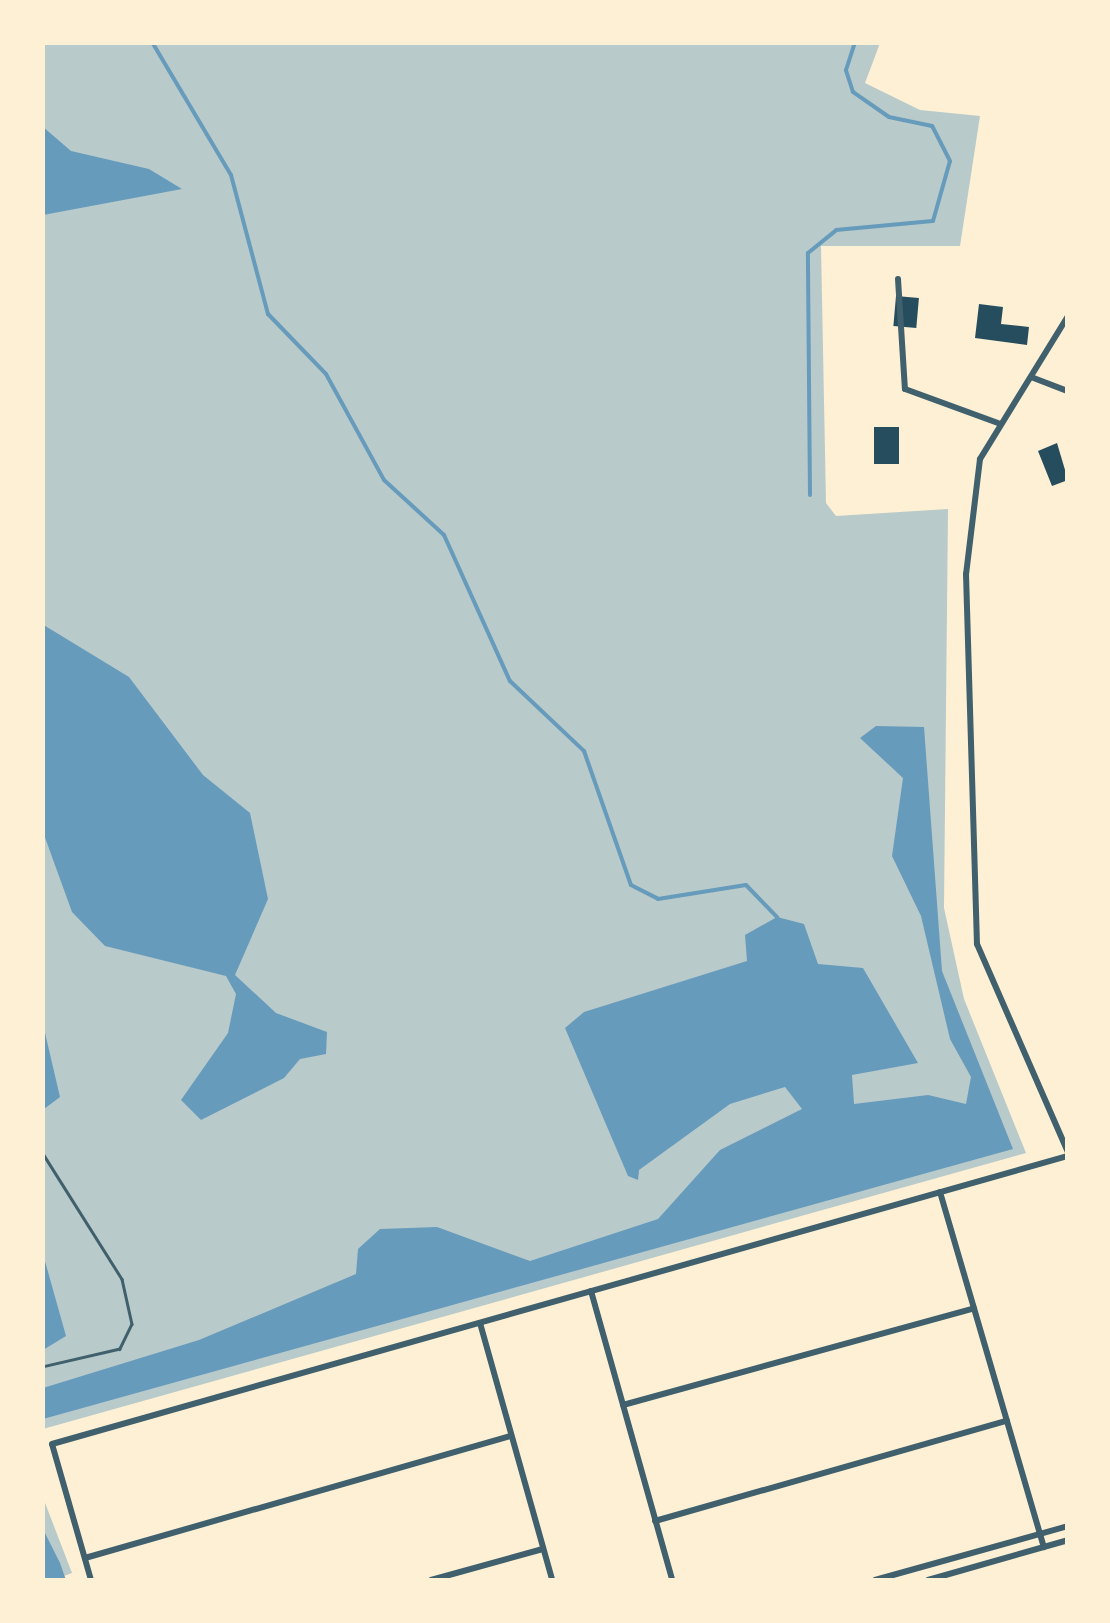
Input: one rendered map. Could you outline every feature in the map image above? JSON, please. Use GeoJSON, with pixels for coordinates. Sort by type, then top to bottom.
{"type":"FeatureCollection","features":[{"type":"Feature","properties":{"kind":"street"},"geometry":{"type":"LineString","coordinates":[[898,279],[905,389],[998,423]]}},
{"type":"Feature","properties":{"kind":"street"},"geometry":{"type":"LineString","coordinates":[[90,1580],[52,1444],[1068,1154],[990,981],[974,897],[966,574],[974,483],[998,423],[1068,316]]}},
{"type":"Feature","properties":{"kind":"street"},"geometry":{"type":"LineString","coordinates":[[1031,377],[1068,392]]}},
{"type":"Feature","properties":{"kind":"street"},"geometry":{"type":"LineString","coordinates":[[940,1192],[1044,1547]]}},
{"type":"Feature","properties":{"kind":"street"},"geometry":{"type":"LineString","coordinates":[[591,1291],[672,1580]]}},
{"type":"Feature","properties":{"kind":"street"},"geometry":{"type":"LineString","coordinates":[[623,1405],[974,1308]]}},
{"type":"Feature","properties":{"kind":"street"},"geometry":{"type":"LineString","coordinates":[[480,1323],[552,1580]]}},
{"type":"Feature","properties":{"kind":"street"},"geometry":{"type":"LineString","coordinates":[[655,1521],[1007,1421]]}},
{"type":"Feature","properties":{"kind":"street"},"geometry":{"type":"LineString","coordinates":[[84,1558],[511,1436]]}},
{"type":"Feature","properties":{"kind":"street"},"geometry":{"type":"LineString","coordinates":[[875,1580],[1068,1526]]}},
{"type":"Feature","properties":{"kind":"street"},"geometry":{"type":"LineString","coordinates":[[928,1580],[1068,1540]]}},
{"type":"Feature","properties":{"kind":"street"},"geometry":{"type":"LineString","coordinates":[[431,1580],[543,1549]]}},
{"type":"Feature","properties":{"kind":"lane"},"geometry":{"type":"LineString","coordinates":[[42,1152],[122,1280],[132,1313],[124,1346],[42,1367]]}},
{"type":"Feature","properties":{"kind":"shaded area"},"geometry":{"type":"Polygon","coordinates":[[[43,43],[880,43],[865,83],[920,110],[980,116],[960,246],[821,246],[826,503],[836,516],[948,509],[944,908],[964,999],[1026,1153],[43,1429],[43,43]]]}},
{"type":"Feature","properties":{"kind":"shaded area"},"geometry":{"type":"Polygon","coordinates":[[[42,1495],[72,1573],[53,1580],[43,1580],[42,1495]]]}},
{"type":"Feature","properties":{"kind":"water"},"geometry":{"type":"Polygon","coordinates":[[[42,126],[71,151],[149,169],[182,189],[43,215],[42,126]]]}},
{"type":"Feature","properties":{"kind":"water"},"geometry":{"type":"Polygon","coordinates":[[[42,624],[129,677],[203,775],[250,813],[268,899],[235,975],[276,1013],[327,1032],[326,1054],[300,1059],[284,1078],[201,1120],[181,1100],[228,1033],[236,994],[226,976],[105,946],[72,912],[43,832],[42,624]]]}},
{"type":"Feature","properties":{"kind":"water"},"geometry":{"type":"Polygon","coordinates":[[[876,726],[924,727],[942,971],[1013,1149],[43,1419],[43,1388],[199,1340],[356,1274],[358,1249],[380,1229],[437,1227],[530,1261],[658,1219],[720,1150],[802,1109],[785,1087],[730,1104],[639,1170],[638,1180],[628,1176],[565,1028],[584,1012],[747,961],[745,935],[777,917],[804,924],[818,964],[863,968],[918,1063],[852,1075],[854,1104],[928,1095],[966,1104],[971,1077],[950,1039],[921,916],[892,856],[903,778],[860,738],[876,726]]]}},
{"type":"Feature","properties":{"kind":"water"},"geometry":{"type":"Polygon","coordinates":[[[42,1020],[60,1097],[44,1109],[42,1109],[42,1020]]]}},
{"type":"Feature","properties":{"kind":"water"},"geometry":{"type":"Polygon","coordinates":[[[43,1254],[66,1336],[42,1350],[43,1254]]]}},
{"type":"Feature","properties":{"kind":"water"},"geometry":{"type":"Polygon","coordinates":[[[43,1529],[60,1563],[66,1580],[43,1580],[43,1529]]]}},
{"type":"Feature","properties":{"kind":"building"},"geometry":{"type":"Polygon","coordinates":[[[896,296],[919,298],[916,328],[893,326],[896,296]]]}},
{"type":"Feature","properties":{"kind":"building"},"geometry":{"type":"Polygon","coordinates":[[[979,304],[1003,307],[1001,324],[1029,327],[1027,345],[975,338],[979,304]]]}},
{"type":"Feature","properties":{"kind":"building"},"geometry":{"type":"Polygon","coordinates":[[[874,427],[899,427],[899,464],[874,464],[874,427]]]}},
{"type":"Feature","properties":{"kind":"building"},"geometry":{"type":"Polygon","coordinates":[[[1057,443],[1068,480],[1052,486],[1038,451],[1057,443]]]}},
{"type":"Feature","properties":{"kind":"waterway"},"geometry":{"type":"LineString","coordinates":[[152,42],[231,175],[268,314],[326,374],[384,480],[444,535],[510,681],[584,751],[631,885],[658,899],[746,885],[777,917]]}},
{"type":"Feature","properties":{"kind":"waterway"},"geometry":{"type":"LineString","coordinates":[[810,495],[808,253],[836,230],[933,221],[950,161],[932,126],[889,117],[853,92],[846,70],[855,42]]}}]}
